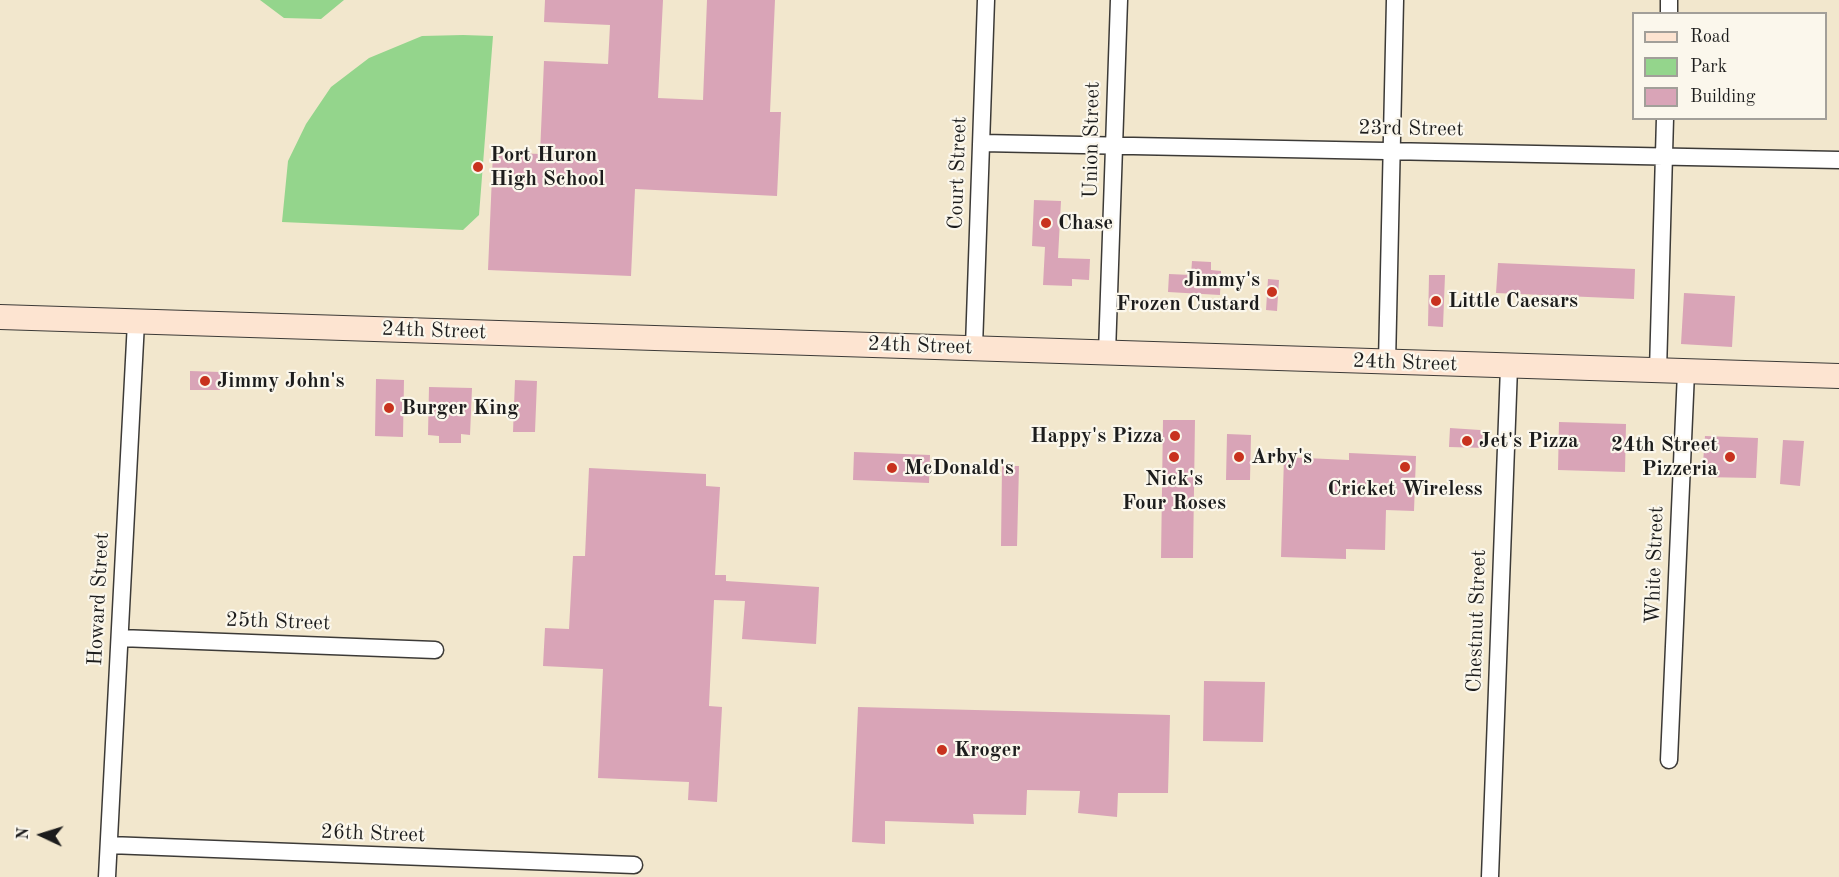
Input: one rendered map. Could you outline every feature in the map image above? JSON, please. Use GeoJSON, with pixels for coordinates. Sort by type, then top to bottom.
{"type":"FeatureCollection","features":[{"type":"Feature","properties":{"kind":"street","name":"Court Street"},"geometry":{"type":"LineString","coordinates":[[974,347],[986,0]]}},
{"type":"Feature","properties":{"kind":"street","name":"Union Street"},"geometry":{"type":"LineString","coordinates":[[1107,353],[1119,0]]}},
{"type":"Feature","properties":{"kind":"street"},"geometry":{"type":"LineString","coordinates":[[1387,363],[1395,0]]}},
{"type":"Feature","properties":{"kind":"street"},"geometry":{"type":"LineString","coordinates":[[1658,371],[1665,120]]}},
{"type":"Feature","properties":{"kind":"street","name":"23rd Street"},"geometry":{"type":"LineString","coordinates":[[982,143],[1839,160]]}},
{"type":"Feature","properties":{"kind":"street","name":"24th Street"},"geometry":{"type":"LineString","coordinates":[[0,316],[1839,376]]}},
{"type":"Feature","properties":{"kind":"street","name":"Howard Street"},"geometry":{"type":"LineString","coordinates":[[107,877],[136,322]]}},
{"type":"Feature","properties":{"kind":"street","name":"Chestnut Street"},"geometry":{"type":"LineString","coordinates":[[1490,877],[1509,367]]}},
{"type":"Feature","properties":{"kind":"street","name":"White Street"},"geometry":{"type":"LineString","coordinates":[[1669,760],[1686,372]]}},
{"type":"Feature","properties":{"kind":"street","name":"25th Street"},"geometry":{"type":"LineString","coordinates":[[120,638],[435,650]]}},
{"type":"Feature","properties":{"kind":"street","name":"26th Street"},"geometry":{"type":"LineString","coordinates":[[109,845],[634,865]]}},
{"type":"Feature","properties":{"kind":"green space"},"geometry":{"type":"Polygon","coordinates":[[[260,0],[344,0],[321,19],[284,18],[260,0]]]}},
{"type":"Feature","properties":{"kind":"green space"},"geometry":{"type":"Polygon","coordinates":[[[422,36],[493,36],[479,215],[463,230],[282,222],[288,161],[306,124],[331,87],[369,58],[422,36]]]}},
{"type":"Feature","properties":{"kind":"building"},"geometry":{"type":"Polygon","coordinates":[[[545,0],[663,0],[658,98],[703,100],[707,0],[775,0],[770,112],[781,112],[777,196],[635,189],[631,276],[488,270],[493,152],[540,154],[544,61],[608,64],[610,25],[544,22],[545,0]]]}},
{"type":"Feature","properties":{"kind":"building","name":"Chase"},"geometry":{"type":"Polygon","coordinates":[[[1034,200],[1061,201],[1058,258],[1090,259],[1089,280],[1072,279],[1072,286],[1043,285],[1045,247],[1032,246],[1034,200]]]}},
{"type":"Feature","properties":{"kind":"building"},"geometry":{"type":"Polygon","coordinates":[[[1192,261],[1211,262],[1211,270],[1221,271],[1220,295],[1168,292],[1169,274],[1191,275],[1192,261]]]}},
{"type":"Feature","properties":{"kind":"building"},"geometry":{"type":"Polygon","coordinates":[[[1498,263],[1635,269],[1634,299],[1496,293],[1498,263]]]}},
{"type":"Feature","properties":{"kind":"building","name":"Little Caesars"},"geometry":{"type":"Polygon","coordinates":[[[1429,275],[1445,275],[1443,327],[1428,326],[1429,275]]]}},
{"type":"Feature","properties":{"kind":"building","name":"Jimmy's Frozen Custard"},"geometry":{"type":"Polygon","coordinates":[[[1268,279],[1279,280],[1277,311],[1266,310],[1268,279]]]}},
{"type":"Feature","properties":{"kind":"building"},"geometry":{"type":"Polygon","coordinates":[[[1684,293],[1735,296],[1732,347],[1681,344],[1684,293]]]}},
{"type":"Feature","properties":{"kind":"building","name":"Jimmy John's"},"geometry":{"type":"Polygon","coordinates":[[[190,371],[220,372],[220,390],[190,390],[190,371]]]}},
{"type":"Feature","properties":{"kind":"building","name":"Burger King"},"geometry":{"type":"Polygon","coordinates":[[[376,379],[404,380],[403,437],[375,436],[376,379]]]}},
{"type":"Feature","properties":{"kind":"building"},"geometry":{"type":"Polygon","coordinates":[[[515,380],[537,381],[535,432],[513,432],[515,380]]]}},
{"type":"Feature","properties":{"kind":"building"},"geometry":{"type":"Polygon","coordinates":[[[429,387],[472,388],[470,435],[461,434],[461,443],[439,443],[439,436],[428,435],[429,387]]]}},
{"type":"Feature","properties":{"kind":"building"},"geometry":{"type":"Polygon","coordinates":[[[1163,420],[1195,420],[1193,558],[1161,558],[1163,420]]]}},
{"type":"Feature","properties":{"kind":"building"},"geometry":{"type":"Polygon","coordinates":[[[1559,422],[1626,424],[1625,472],[1558,470],[1559,422]]]}},
{"type":"Feature","properties":{"kind":"building","name":"Jet's Pizza"},"geometry":{"type":"Polygon","coordinates":[[[1450,428],[1480,430],[1486,435],[1485,448],[1449,447],[1450,428]]]}},
{"type":"Feature","properties":{"kind":"building","name":"Arby's"},"geometry":{"type":"Polygon","coordinates":[[[1227,434],[1251,435],[1250,480],[1226,480],[1227,434]]]}},
{"type":"Feature","properties":{"kind":"building","name":"24th Street Pizzeria"},"geometry":{"type":"Polygon","coordinates":[[[1705,436],[1758,438],[1756,478],[1702,477],[1705,436]]]}},
{"type":"Feature","properties":{"kind":"building"},"geometry":{"type":"Polygon","coordinates":[[[1783,440],[1804,441],[1800,486],[1780,484],[1783,440]]]}},
{"type":"Feature","properties":{"kind":"building","name":"McDonald's"},"geometry":{"type":"Polygon","coordinates":[[[854,452],[930,455],[929,483],[853,480],[854,452]]]}},
{"type":"Feature","properties":{"kind":"building"},"geometry":{"type":"Polygon","coordinates":[[[1349,453],[1416,456],[1414,511],[1386,510],[1385,550],[1346,549],[1346,559],[1281,557],[1284,457],[1349,460],[1349,453]]]}},
{"type":"Feature","properties":{"kind":"building"},"geometry":{"type":"Polygon","coordinates":[[[1002,466],[1019,466],[1017,546],[1001,546],[1002,466]]]}},
{"type":"Feature","properties":{"kind":"building"},"geometry":{"type":"Polygon","coordinates":[[[589,468],[706,474],[706,486],[720,487],[715,575],[726,575],[726,581],[819,587],[816,644],[742,639],[745,601],[714,600],[709,706],[722,707],[717,802],[688,800],[689,782],[598,778],[603,669],[543,666],[545,628],[569,629],[573,556],[585,556],[589,468]]]}},
{"type":"Feature","properties":{"kind":"building"},"geometry":{"type":"Polygon","coordinates":[[[1204,681],[1265,682],[1263,742],[1203,741],[1204,681]]]}},
{"type":"Feature","properties":{"kind":"building","name":"Kroger"},"geometry":{"type":"Polygon","coordinates":[[[858,707],[1170,715],[1168,793],[1118,793],[1117,817],[1078,813],[1080,791],[1027,790],[1026,815],[973,814],[974,824],[885,821],[885,844],[852,842],[858,707]]]}},
{"type":"Feature","properties":{"kind":"place","name":"Port Huron High School"},"geometry":{"type":"Point","coordinates":[478,167]}},
{"type":"Feature","properties":{"kind":"place","name":"Chase"},"geometry":{"type":"Point","coordinates":[1046,223]}},
{"type":"Feature","properties":{"kind":"place","name":"Jimmy's Frozen Custard"},"geometry":{"type":"Point","coordinates":[1272,292]}},
{"type":"Feature","properties":{"kind":"place","name":"Little Caesars"},"geometry":{"type":"Point","coordinates":[1436,301]}},
{"type":"Feature","properties":{"kind":"place","name":"Jimmy John's"},"geometry":{"type":"Point","coordinates":[205,381]}},
{"type":"Feature","properties":{"kind":"place","name":"Burger King"},"geometry":{"type":"Point","coordinates":[389,408]}},
{"type":"Feature","properties":{"kind":"place","name":"Happy's Pizza"},"geometry":{"type":"Point","coordinates":[1175,436]}},
{"type":"Feature","properties":{"kind":"place","name":"Jet's Pizza"},"geometry":{"type":"Point","coordinates":[1467,441]}},
{"type":"Feature","properties":{"kind":"place","name":"Nick's Four Roses"},"geometry":{"type":"Point","coordinates":[1174,457]}},
{"type":"Feature","properties":{"kind":"place","name":"Arby's"},"geometry":{"type":"Point","coordinates":[1239,457]}},
{"type":"Feature","properties":{"kind":"place","name":"24th Street Pizzeria"},"geometry":{"type":"Point","coordinates":[1730,457]}},
{"type":"Feature","properties":{"kind":"place","name":"Cricket Wireless"},"geometry":{"type":"Point","coordinates":[1405,467]}},
{"type":"Feature","properties":{"kind":"place","name":"McDonald's"},"geometry":{"type":"Point","coordinates":[892,468]}},
{"type":"Feature","properties":{"kind":"place","name":"Kroger"},"geometry":{"type":"Point","coordinates":[942,750]}}]}
